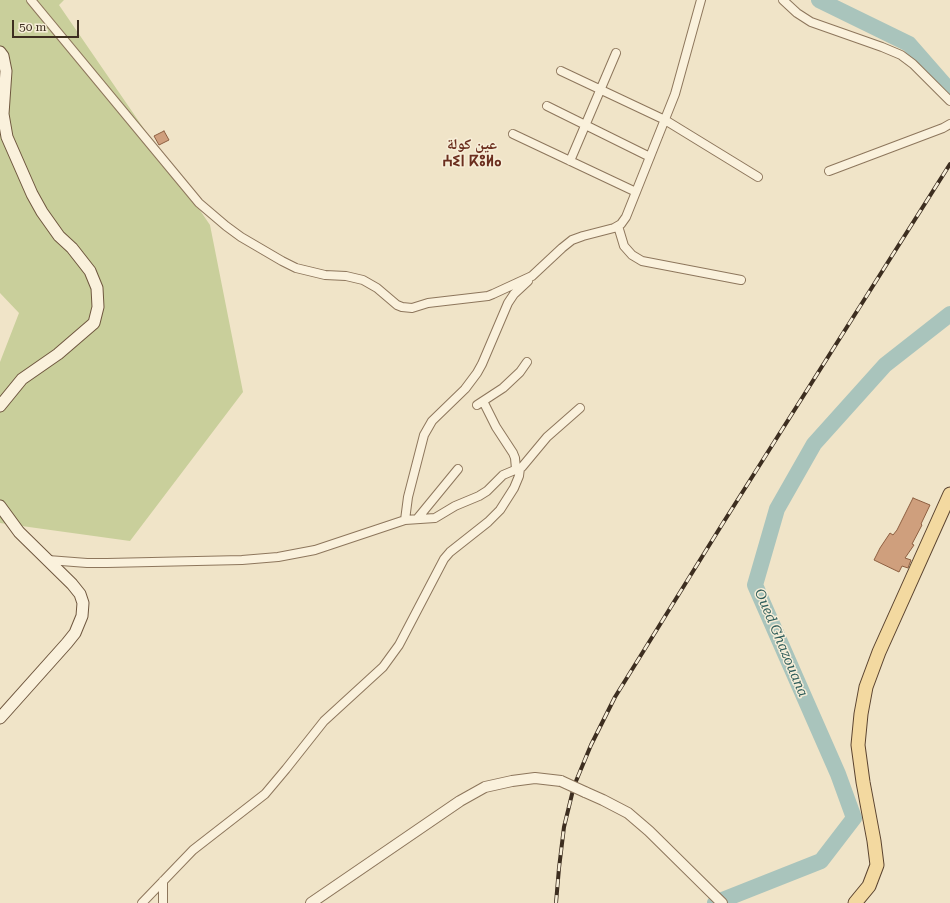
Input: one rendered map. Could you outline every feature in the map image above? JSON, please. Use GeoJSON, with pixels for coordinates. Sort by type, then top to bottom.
{"type":"FeatureCollection","features":[{"type":"Feature","properties":{"kind":"main road"},"geometry":{"type":"LineString","coordinates":[[0,52],[6,71],[3,114],[7,137],[32,194],[42,212],[59,236],[72,248],[90,271],[97,288],[98,307],[94,323],[58,354],[22,379],[0,406]]}},
{"type":"Feature","properties":{"kind":"main road"},"geometry":{"type":"LineString","coordinates":[[855,903],[869,886],[877,865],[858,745],[860,714],[866,687],[879,652],[950,494]]}},
{"type":"Feature","properties":{"kind":"main road"},"geometry":{"type":"LineString","coordinates":[[0,506],[18,532],[72,584],[80,594],[83,603],[82,616],[75,633],[0,718]]}},
{"type":"Feature","properties":{"kind":"street"},"geometry":{"type":"LineString","coordinates":[[31,0],[199,203],[241,237],[282,261],[310,272],[325,275],[346,276],[363,280],[377,288],[393,303],[407,308],[428,303],[488,296],[532,276]]}},
{"type":"Feature","properties":{"kind":"street"},"geometry":{"type":"LineString","coordinates":[[405,520],[408,497],[424,435],[432,421],[465,389],[477,373],[508,303],[514,294],[572,240],[618,226],[626,217],[675,94],[701,0]]}},
{"type":"Feature","properties":{"kind":"street"},"geometry":{"type":"LineString","coordinates":[[783,0],[797,13],[811,22],[882,47],[900,55],[913,64],[950,101]]}},
{"type":"Feature","properties":{"kind":"street"},"geometry":{"type":"LineString","coordinates":[[570,161],[616,53]]}},
{"type":"Feature","properties":{"kind":"street"},"geometry":{"type":"LineString","coordinates":[[561,71],[665,120],[758,177]]}},
{"type":"Feature","properties":{"kind":"street"},"geometry":{"type":"LineString","coordinates":[[548,106],[650,157]]}},
{"type":"Feature","properties":{"kind":"street"},"geometry":{"type":"LineString","coordinates":[[829,171],[950,124]]}},
{"type":"Feature","properties":{"kind":"street"},"geometry":{"type":"LineString","coordinates":[[513,134],[636,192]]}},
{"type":"Feature","properties":{"kind":"street"},"geometry":{"type":"LineString","coordinates":[[618,226],[624,246],[632,255],[642,261],[741,280]]}},
{"type":"Feature","properties":{"kind":"street"},"geometry":{"type":"LineString","coordinates":[[142,903],[193,850],[265,794],[324,721],[383,667],[399,645],[444,559],[450,552],[488,522],[500,510],[514,488],[519,476],[518,469],[513,453],[480,403],[494,395],[512,381],[527,362]]}},
{"type":"Feature","properties":{"kind":"street"},"geometry":{"type":"LineString","coordinates":[[48,560],[94,563],[242,560],[278,557],[315,550],[405,520],[431,519],[439,517],[455,506],[484,493],[503,475],[524,465],[555,430],[580,408]]}},
{"type":"Feature","properties":{"kind":"street"},"geometry":{"type":"LineString","coordinates":[[417,519],[458,468]]}},
{"type":"Feature","properties":{"kind":"street"},"geometry":{"type":"LineString","coordinates":[[311,903],[460,801],[485,787],[535,778],[561,781],[628,813],[649,831],[722,903]]}},
{"type":"Feature","properties":{"kind":"street"},"geometry":{"type":"LineString","coordinates":[[163,881],[163,903]]}},
{"type":"Feature","properties":{"kind":"green space"},"geometry":{"type":"Polygon","coordinates":[[[0,0],[64,0],[59,5],[210,225],[243,392],[130,541],[0,523],[0,362],[19,313],[0,293],[0,0]]]}},
{"type":"Feature","properties":{"kind":"building"},"geometry":{"type":"Polygon","coordinates":[[[164,131],[169,140],[159,145],[154,136],[164,131]]]}},
{"type":"Feature","properties":{"kind":"building"},"geometry":{"type":"Polygon","coordinates":[[[913,498],[930,505],[912,544],[914,545],[905,558],[911,560],[908,568],[902,566],[899,572],[874,560],[890,533],[893,535],[897,530],[913,498]]]}},
{"type":"Feature","properties":{"kind":"waterway","name":"Oued Ghazouana"},"geometry":{"type":"LineString","coordinates":[[819,0],[909,44],[950,91]]}},
{"type":"Feature","properties":{"kind":"waterway","name":"Oued Ghazouana"},"geometry":{"type":"LineString","coordinates":[[715,903],[821,861],[854,818],[838,774],[755,585],[777,509],[814,444],[885,365],[950,314]]}},
{"type":"Feature","properties":{"kind":"railway"},"geometry":{"type":"LineString","coordinates":[[556,903],[564,827],[574,786],[591,745],[615,697],[950,164]]}},
{"type":"Feature","properties":{"kind":"district","name":"عين كولة ⵄⵉⵏ ⴽⵓⵍⴰ"},"geometry":{"type":"Point","coordinates":[472,154]}}]}
